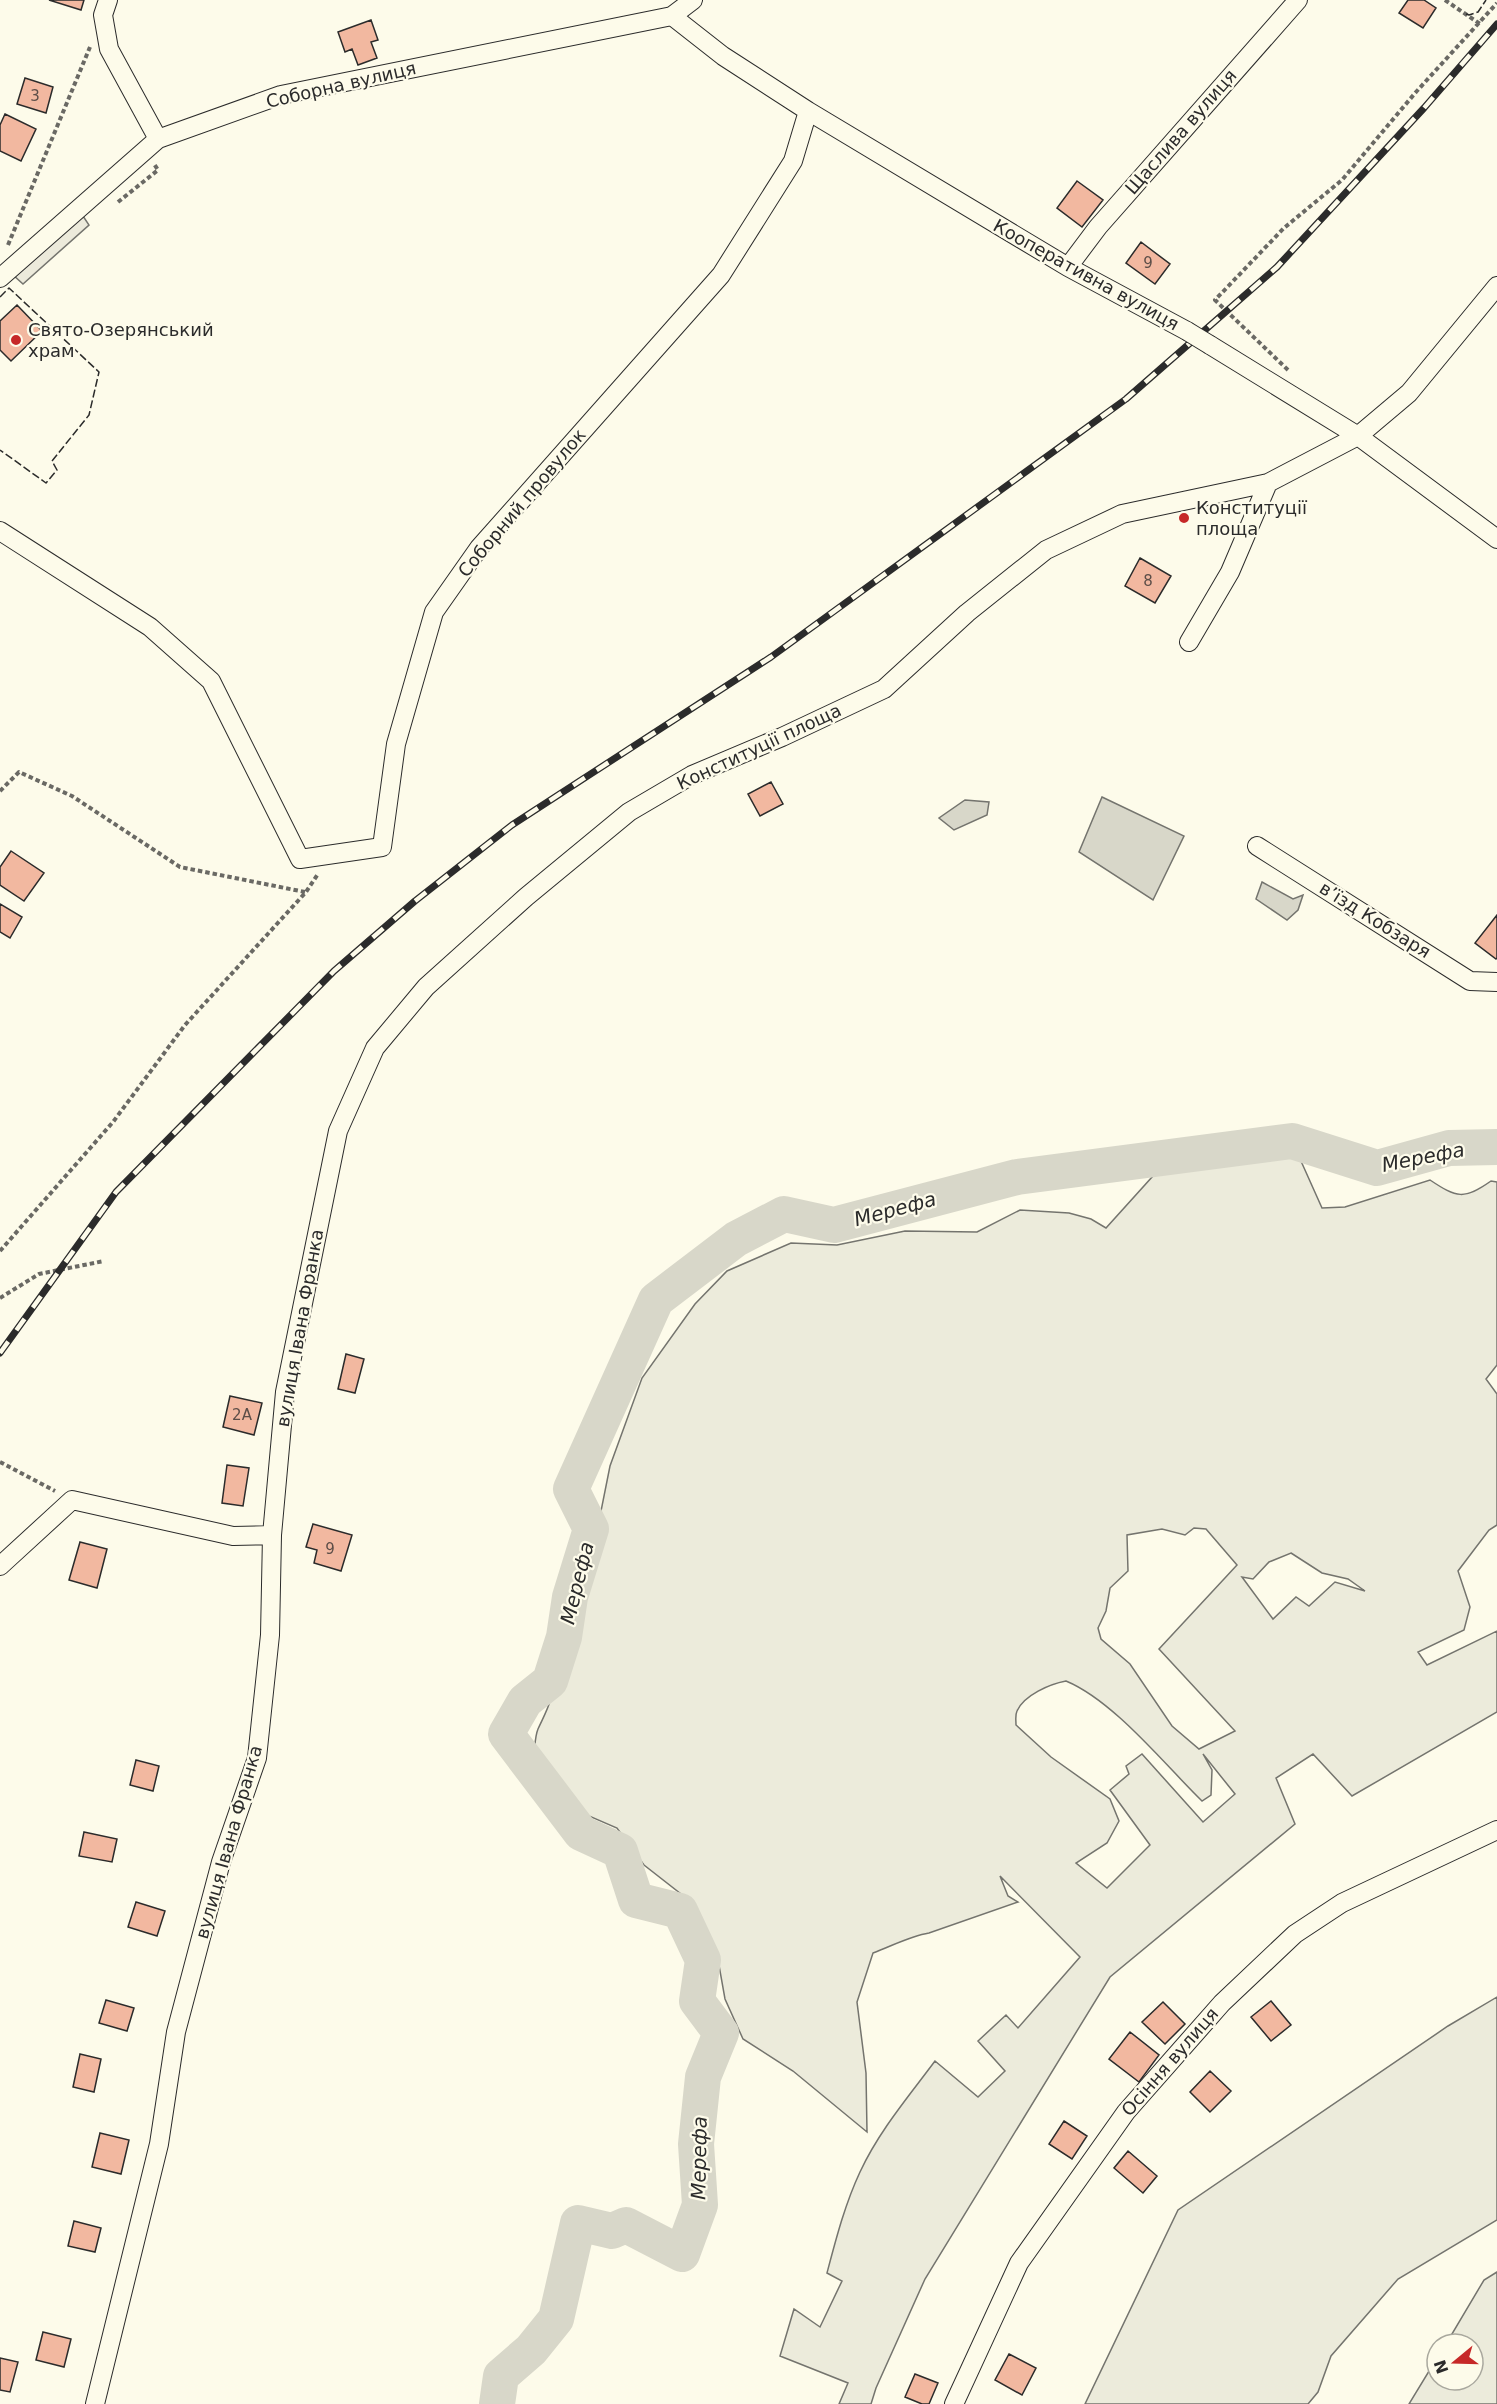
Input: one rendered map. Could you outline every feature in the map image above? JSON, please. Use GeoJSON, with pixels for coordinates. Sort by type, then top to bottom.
{"type":"FeatureCollection","features":[{"type":"Feature","properties":{"kind":"street","name":"Соборна вулиця"},"geometry":{"type":"LineString","coordinates":[[0,278],[158,139],[281,95],[670,8],[693,0]]}},
{"type":"Feature","properties":{"kind":"street","name":"Щаслива вулиця"},"geometry":{"type":"LineString","coordinates":[[1068,267],[1098,227],[1298,0]]}},
{"type":"Feature","properties":{"kind":"street"},"geometry":{"type":"LineString","coordinates":[[106,8],[110,49],[158,139]]}},
{"type":"Feature","properties":{"kind":"street","name":"Кооперативна вулиця"},"geometry":{"type":"LineString","coordinates":[[670,8],[723,56],[808,111],[1068,267],[1187,331],[1358,436],[1497,539]]}},
{"type":"Feature","properties":{"kind":"street","name":"Соборний провулок"},"geometry":{"type":"LineString","coordinates":[[0,531],[150,627],[211,681],[300,859],[382,847],[396,744],[434,612],[479,548],[721,275],[793,161],[808,111]]}},
{"type":"Feature","properties":{"kind":"street","name":"Конституції площа"},"geometry":{"type":"LineString","coordinates":[[338,1131],[375,1048],[426,987],[526,897],[629,812],[692,775],[782,737],[884,689],[967,613],[1046,550],[1122,514],[1268,483],[1358,436],[1409,393],[1497,286]]}},
{"type":"Feature","properties":{"kind":"street"},"geometry":{"type":"LineString","coordinates":[[1189,642],[1230,572],[1268,483]]}},
{"type":"Feature","properties":{"kind":"street","name":"в’їзд Кобзаря"},"geometry":{"type":"LineString","coordinates":[[1257,846],[1470,981],[1497,981]]}},
{"type":"Feature","properties":{"kind":"street","name":"вулиця Івана Франка"},"geometry":{"type":"LineString","coordinates":[[95,2404],[159,2144],[176,2032],[221,1862],[257,1758],[270,1635],[272,1535],[285,1392],[338,1131]]}},
{"type":"Feature","properties":{"kind":"street"},"geometry":{"type":"LineString","coordinates":[[0,1566],[72,1500],[233,1536],[272,1535]]}},
{"type":"Feature","properties":{"kind":"street","name":"Осіння вулиця"},"geometry":{"type":"LineString","coordinates":[[954,2404],[1019,2263],[1126,2112],[1222,2002],[1295,1934],[1342,1903],[1497,1830]]}},
{"type":"Feature","properties":{"kind":"path"},"geometry":{"type":"LineString","coordinates":[[1445,0],[1480,24]]}},
{"type":"Feature","properties":{"kind":"path"},"geometry":{"type":"LineString","coordinates":[[1291,372],[1215,300],[1284,228],[1342,180],[1416,92],[1497,3]]}},
{"type":"Feature","properties":{"kind":"path"},"geometry":{"type":"LineString","coordinates":[[4,253],[106,8]]}},
{"type":"Feature","properties":{"kind":"path"},"geometry":{"type":"LineString","coordinates":[[0,791],[19,772],[72,796],[180,867],[306,892]]}},
{"type":"Feature","properties":{"kind":"path"},"geometry":{"type":"LineString","coordinates":[[0,1251],[113,1122],[184,1025],[306,892],[330,855]]}},
{"type":"Feature","properties":{"kind":"path"},"geometry":{"type":"LineString","coordinates":[[0,1298],[39,1274],[104,1261]]}},
{"type":"Feature","properties":{"kind":"path"},"geometry":{"type":"LineString","coordinates":[[0,1462],[72,1500]]}},
{"type":"Feature","properties":{"kind":"shaded area"},"geometry":{"type":"Polygon","coordinates":[[[81,213],[89,225],[23,284],[12,274],[81,213]]]}},
{"type":"Feature","properties":{"kind":"shaded area"},"geometry":{"type":"Polygon","coordinates":[[[1102,797],[1184,836],[1153,900],[1079,852],[1102,797]]]}},
{"type":"Feature","properties":{"kind":"shaded area"},"geometry":{"type":"Polygon","coordinates":[[[965,800],[989,802],[987,815],[954,830],[939,818],[965,800]]]}},
{"type":"Feature","properties":{"kind":"shaded area"},"geometry":{"type":"Polygon","coordinates":[[[1262,882],[1293,899],[1303,895],[1298,910],[1287,920],[1256,899],[1262,882]]]}},
{"type":"Feature","properties":{"kind":"shaded area"},"geometry":{"type":"Polygon","coordinates":[[[1292,1141],[1322,1208],[1345,1207],[1430,1180],[1447,1190],[1460,1194],[1467,1194],[1491,1181],[1497,1182],[1497,1365],[1486,1379],[1497,1394],[1497,1525],[1489,1530],[1458,1571],[1470,1607],[1464,1630],[1418,1652],[1427,1665],[1497,1631],[1497,1712],[1352,1796],[1313,1754],[1276,1778],[1295,1824],[1110,1977],[925,2279],[871,2404],[839,2404],[848,2383],[780,2356],[794,2309],[820,2327],[842,2281],[827,2273],[845,2209],[876,2142],[935,2061],[978,2097],[1005,2071],[978,2041],[1006,2015],[1018,2028],[1080,1957],[1000,1876],[1008,1896],[1018,1902],[873,1953],[857,2002],[866,2073],[867,2132],[793,2071],[743,2039],[725,1999],[717,1954],[681,1894],[644,1865],[617,1828],[575,1810],[534,1754],[537,1732],[550,1700],[550,1681],[578,1645],[580,1623],[597,1557],[601,1511],[610,1466],[642,1378],[695,1304],[727,1271],[791,1243],[837,1245],[905,1231],[977,1232],[1020,1210],[1069,1213],[1091,1219],[1106,1228],[1153,1176],[1219,1157],[1267,1152],[1292,1141]],[[1194,1528],[1185,1535],[1162,1529],[1127,1535],[1128,1571],[1110,1588],[1106,1611],[1098,1628],[1101,1639],[1130,1664],[1172,1726],[1199,1749],[1235,1731],[1159,1649],[1237,1565],[1206,1529],[1194,1528]],[[1291,1553],[1269,1562],[1253,1579],[1242,1577],[1273,1619],[1296,1597],[1309,1606],[1335,1582],[1365,1591],[1348,1579],[1322,1573],[1291,1553]],[[1066,1681],[1038,1691],[1025,1700],[1016,1713],[1016,1725],[1051,1757],[1110,1799],[1119,1821],[1107,1843],[1076,1863],[1107,1888],[1150,1845],[1110,1790],[1129,1774],[1126,1766],[1142,1754],[1203,1822],[1235,1794],[1203,1754],[1212,1770],[1211,1795],[1202,1801],[1120,1718],[1084,1690],[1066,1681]]]}},
{"type":"Feature","properties":{"kind":"shaded area"},"geometry":{"type":"Polygon","coordinates":[[[1497,1997],[1497,2220],[1398,2279],[1331,2356],[1318,2392],[1308,2404],[1085,2404],[1178,2210],[1448,2026],[1497,1997]]]}},
{"type":"Feature","properties":{"kind":"shaded area"},"geometry":{"type":"Polygon","coordinates":[[[1497,2272],[1497,2404],[1409,2404],[1425,2378],[1425,2392],[1485,2392],[1485,2332],[1453,2332],[1484,2280],[1497,2272]]]}},
{"type":"Feature","properties":{"kind":"building"},"geometry":{"type":"Polygon","coordinates":[[[49,0],[84,0],[81,10],[49,0]]]}},
{"type":"Feature","properties":{"kind":"building"},"geometry":{"type":"Polygon","coordinates":[[[1408,0],[1424,0],[1436,8],[1423,28],[1399,13],[1408,0]]]}},
{"type":"Feature","properties":{"kind":"building"},"geometry":{"type":"Polygon","coordinates":[[[371,20],[378,40],[371,42],[377,58],[358,65],[352,49],[345,52],[338,32],[371,20]]]}},
{"type":"Feature","properties":{"kind":"building"},"geometry":{"type":"Polygon","coordinates":[[[25,78],[53,87],[46,113],[17,104],[25,78]]]}},
{"type":"Feature","properties":{"kind":"building"},"geometry":{"type":"Polygon","coordinates":[[[5,114],[36,129],[21,161],[0,151],[0,125],[5,114]]]}},
{"type":"Feature","properties":{"kind":"building"},"geometry":{"type":"Polygon","coordinates":[[[1077,181],[1103,200],[1082,227],[1057,208],[1077,181]]]}},
{"type":"Feature","properties":{"kind":"building"},"geometry":{"type":"Polygon","coordinates":[[[1141,242],[1170,264],[1155,284],[1126,263],[1141,242]]]}},
{"type":"Feature","properties":{"kind":"building","name":"Свято-Озерянський храм"},"geometry":{"type":"Polygon","coordinates":[[[17,305],[42,331],[11,361],[0,350],[0,321],[17,305]]]}},
{"type":"Feature","properties":{"kind":"building"},"geometry":{"type":"Polygon","coordinates":[[[1140,558],[1171,576],[1155,603],[1125,586],[1140,558]]]}},
{"type":"Feature","properties":{"kind":"building"},"geometry":{"type":"Polygon","coordinates":[[[771,782],[783,804],[760,816],[748,794],[771,782]]]}},
{"type":"Feature","properties":{"kind":"building"},"geometry":{"type":"Polygon","coordinates":[[[11,851],[44,873],[24,901],[0,885],[0,867],[11,851]]]}},
{"type":"Feature","properties":{"kind":"building"},"geometry":{"type":"Polygon","coordinates":[[[0,904],[22,917],[10,938],[0,932],[0,904]]]}},
{"type":"Feature","properties":{"kind":"building"},"geometry":{"type":"Polygon","coordinates":[[[1497,915],[1497,958],[1496,959],[1475,943],[1497,915]]]}},
{"type":"Feature","properties":{"kind":"building"},"geometry":{"type":"Polygon","coordinates":[[[346,1354],[364,1359],[355,1393],[338,1389],[346,1354]]]}},
{"type":"Feature","properties":{"kind":"building"},"geometry":{"type":"Polygon","coordinates":[[[230,1396],[262,1403],[254,1435],[223,1427],[230,1396]]]}},
{"type":"Feature","properties":{"kind":"building"},"geometry":{"type":"Polygon","coordinates":[[[227,1465],[249,1468],[243,1506],[222,1503],[227,1465]]]}},
{"type":"Feature","properties":{"kind":"building"},"geometry":{"type":"Polygon","coordinates":[[[313,1524],[352,1535],[341,1571],[314,1563],[317,1550],[306,1547],[313,1524]]]}},
{"type":"Feature","properties":{"kind":"building"},"geometry":{"type":"Polygon","coordinates":[[[80,1542],[107,1549],[97,1588],[69,1580],[80,1542]]]}},
{"type":"Feature","properties":{"kind":"building"},"geometry":{"type":"Polygon","coordinates":[[[136,1760],[159,1766],[153,1791],[130,1785],[136,1760]]]}},
{"type":"Feature","properties":{"kind":"building"},"geometry":{"type":"Polygon","coordinates":[[[84,1832],[117,1839],[112,1862],[79,1856],[84,1832]]]}},
{"type":"Feature","properties":{"kind":"building"},"geometry":{"type":"Polygon","coordinates":[[[136,1902],[165,1911],[157,1936],[128,1927],[136,1902]]]}},
{"type":"Feature","properties":{"kind":"building"},"geometry":{"type":"Polygon","coordinates":[[[106,2000],[134,2008],[127,2031],[99,2023],[106,2000]]]}},
{"type":"Feature","properties":{"kind":"building"},"geometry":{"type":"Polygon","coordinates":[[[1271,2001],[1291,2025],[1271,2041],[1251,2017],[1271,2001]]]}},
{"type":"Feature","properties":{"kind":"building"},"geometry":{"type":"Polygon","coordinates":[[[1163,2002],[1185,2024],[1165,2044],[1142,2022],[1163,2002]]]}},
{"type":"Feature","properties":{"kind":"building"},"geometry":{"type":"Polygon","coordinates":[[[1130,2032],[1159,2055],[1139,2082],[1109,2059],[1130,2032]]]}},
{"type":"Feature","properties":{"kind":"building"},"geometry":{"type":"Polygon","coordinates":[[[80,2054],[101,2059],[94,2092],[73,2087],[80,2054]]]}},
{"type":"Feature","properties":{"kind":"building"},"geometry":{"type":"Polygon","coordinates":[[[1210,2071],[1231,2091],[1210,2112],[1190,2092],[1210,2071]]]}},
{"type":"Feature","properties":{"kind":"building"},"geometry":{"type":"Polygon","coordinates":[[[1064,2121],[1087,2136],[1072,2159],[1049,2144],[1064,2121]]]}},
{"type":"Feature","properties":{"kind":"building"},"geometry":{"type":"Polygon","coordinates":[[[100,2133],[129,2140],[121,2174],[92,2167],[100,2133]]]}},
{"type":"Feature","properties":{"kind":"building"},"geometry":{"type":"Polygon","coordinates":[[[1128,2151],[1157,2176],[1143,2193],[1114,2168],[1128,2151]]]}},
{"type":"Feature","properties":{"kind":"building"},"geometry":{"type":"Polygon","coordinates":[[[74,2221],[101,2228],[95,2252],[68,2246],[74,2221]]]}},
{"type":"Feature","properties":{"kind":"building"},"geometry":{"type":"Polygon","coordinates":[[[43,2332],[71,2339],[64,2367],[36,2360],[43,2332]]]}},
{"type":"Feature","properties":{"kind":"building"},"geometry":{"type":"Polygon","coordinates":[[[1009,2354],[1036,2368],[1022,2395],[995,2380],[1009,2354]]]}},
{"type":"Feature","properties":{"kind":"building"},"geometry":{"type":"Polygon","coordinates":[[[0,2358],[18,2362],[10,2392],[0,2390],[0,2358]]]}},
{"type":"Feature","properties":{"kind":"building"},"geometry":{"type":"Polygon","coordinates":[[[915,2374],[938,2383],[929,2404],[922,2404],[905,2397],[915,2374]]]}},
{"type":"Feature","properties":{"kind":"waterway","name":"Мерефа"},"geometry":{"type":"LineString","coordinates":[[497,2404],[501,2376],[531,2350],[556,2319],[578,2223],[612,2231],[626,2225],[682,2254],[700,2205],[696,2144],[703,2077],[721,2033],[697,2001],[703,1960],[680,1911],[636,1900],[620,1851],[581,1833],[506,1734],[525,1701],[550,1681],[564,1637],[570,1597],[591,1529],[571,1489],[656,1300],[736,1239],[784,1214],[834,1225],[1017,1177],[1292,1141],[1377,1168],[1449,1148],[1497,1147]]}},
{"type":"Feature","properties":{"kind":"railway"},"geometry":{"type":"LineString","coordinates":[[0,1353],[116,1192],[334,971],[415,901],[512,825],[771,657],[1126,399],[1277,267],[1424,108],[1497,24]]}},
{"type":"Feature","properties":{"kind":"fence"},"geometry":{"type":"LineString","coordinates":[[1466,14],[1478,12],[1486,0]]}},
{"type":"Feature","properties":{"kind":"fence"},"geometry":{"type":"LineString","coordinates":[[0,297],[9,288],[99,372],[89,415],[52,461],[57,470],[46,483],[0,450]]}},
{"type":"Feature","properties":{"kind":"place","name":"Свято-Озерянський храм"},"geometry":{"type":"Point","coordinates":[16,340]}},
{"type":"Feature","properties":{"kind":"place","name":"Конституції площа"},"geometry":{"type":"Point","coordinates":[1184,518]}}]}
